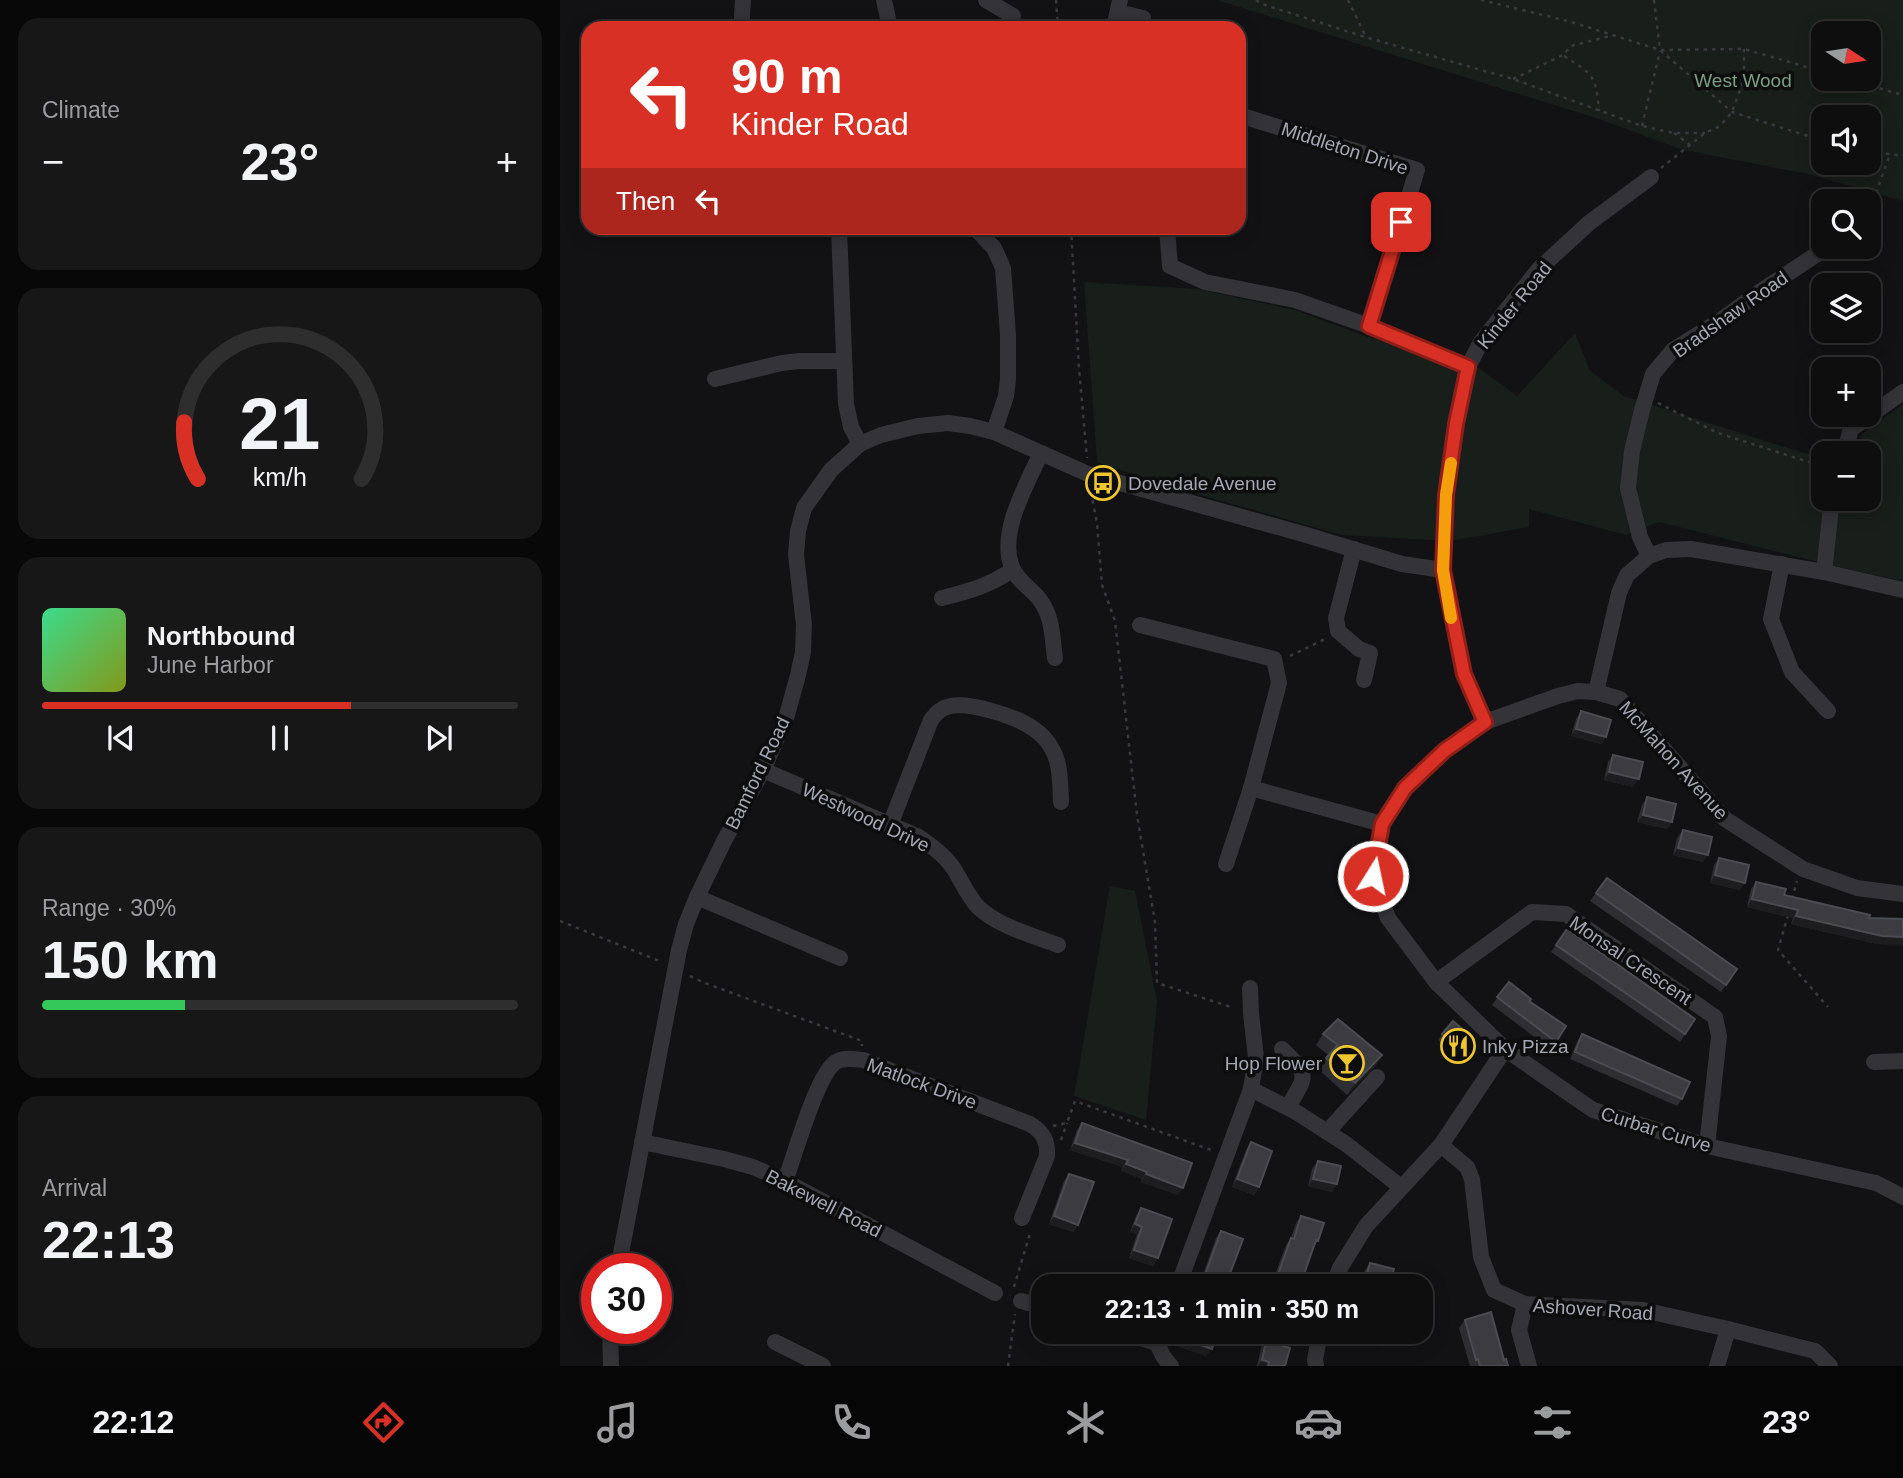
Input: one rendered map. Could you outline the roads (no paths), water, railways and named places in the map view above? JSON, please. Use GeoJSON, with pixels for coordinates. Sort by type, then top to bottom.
{"type":"FeatureCollection","features":[{"type":"Feature","properties":{"kind":"street"},"geometry":{"type":"LineString","coordinates":[[742,18],[743,0]]}},
{"type":"Feature","properties":{"kind":"street"},"geometry":{"type":"LineString","coordinates":[[885,0],[889,21]]}},
{"type":"Feature","properties":{"kind":"street"},"geometry":{"type":"LineString","coordinates":[[986,0],[1013,16]]}},
{"type":"Feature","properties":{"kind":"street"},"geometry":{"type":"LineString","coordinates":[[1118,13],[1143,18]]}},
{"type":"Feature","properties":{"kind":"street","name":"Middleton Drive"},"geometry":{"type":"LineString","coordinates":[[1246,117],[1417,170],[1369,326]]}},
{"type":"Feature","properties":{"kind":"street","name":"Kinder Road"},"geometry":{"type":"LineString","coordinates":[[1485,722],[1464,674],[1443,570],[1446,495],[1456,424],[1468,367],[1481,342],[1539,269],[1589,223],[1651,177]]}},
{"type":"Feature","properties":{"kind":"street"},"geometry":{"type":"LineString","coordinates":[[839,235],[848,419],[860,444]]}},
{"type":"Feature","properties":{"kind":"street"},"geometry":{"type":"LineString","coordinates":[[983,235],[994,248],[1003,268],[1008,335],[1006,396],[994,432]]}},
{"type":"Feature","properties":{"kind":"street"},"geometry":{"type":"LineString","coordinates":[[1168,235],[1170,266],[1205,282],[1295,300],[1369,326],[1468,367]]}},
{"type":"Feature","properties":{"kind":"street","name":"Bradshaw Road"},"geometry":{"type":"LineString","coordinates":[[1649,556],[1640,537],[1628,488],[1632,451],[1653,374],[1673,350],[1811,258]]}},
{"type":"Feature","properties":{"kind":"street"},"geometry":{"type":"LineString","coordinates":[[742,355],[749,371]]}},
{"type":"Feature","properties":{"kind":"street"},"geometry":{"type":"LineString","coordinates":[[715,379],[799,361],[844,361]]}},
{"type":"Feature","properties":{"kind":"street"},"geometry":{"type":"LineString","coordinates":[[1848,441],[1851,429],[1903,392]]}},
{"type":"Feature","properties":{"kind":"street","name":"Bamford Road"},"geometry":{"type":"LineString","coordinates":[[621,1253],[679,950],[697,897],[763,771],[787,715],[803,652],[804,625],[796,555],[799,531],[804,508],[831,470],[860,444],[899,430],[948,423],[970,426],[994,432],[1088,474],[1354,549]]}},
{"type":"Feature","properties":{"kind":"street"},"geometry":{"type":"LineString","coordinates":[[1041,453],[1019,500],[1012,523],[1009,548],[1012,570],[1040,599],[1048,612],[1055,658]]}},
{"type":"Feature","properties":{"kind":"street"},"geometry":{"type":"LineString","coordinates":[[1824,572],[1831,511]]}},
{"type":"Feature","properties":{"kind":"street"},"geometry":{"type":"LineString","coordinates":[[1649,556],[1666,550],[1691,548],[1824,572],[1903,590]]}},
{"type":"Feature","properties":{"kind":"street"},"geometry":{"type":"LineString","coordinates":[[1364,680],[1370,653],[1359,649],[1339,633],[1336,618],[1354,549],[1402,564],[1443,570]]}},
{"type":"Feature","properties":{"kind":"street","name":"McMahon Avenue"},"geometry":{"type":"LineString","coordinates":[[1596,692],[1619,593],[1627,575],[1649,556]]}},
{"type":"Feature","properties":{"kind":"street"},"geometry":{"type":"LineString","coordinates":[[1782,564],[1771,619],[1792,672],[1828,711]]}},
{"type":"Feature","properties":{"kind":"street"},"geometry":{"type":"LineString","coordinates":[[942,598],[994,582],[1012,570]]}},
{"type":"Feature","properties":{"kind":"street"},"geometry":{"type":"LineString","coordinates":[[1140,625],[1274,659],[1279,683],[1251,788],[1226,864]]}},
{"type":"Feature","properties":{"kind":"street","name":"McMahon Avenue"},"geometry":{"type":"LineString","coordinates":[[1485,722],[1577,691],[1596,692],[1620,699],[1725,819],[1803,869],[1857,888],[1903,894]]}},
{"type":"Feature","properties":{"kind":"street"},"geometry":{"type":"LineString","coordinates":[[890,825],[931,720],[938,711],[963,704],[1017,720],[1033,727],[1044,737],[1054,751],[1061,802]]}},
{"type":"Feature","properties":{"kind":"street","name":"Curbar Curve"},"geometry":{"type":"LineString","coordinates":[[1485,722],[1444,751],[1405,788],[1382,824],[1373,876],[1388,918],[1436,982],[1505,1049],[1593,1110],[1707,1146],[1876,1183],[1903,1197]]}},
{"type":"Feature","properties":{"kind":"street","name":"Westwood Drive"},"geometry":{"type":"LineString","coordinates":[[763,771],[917,836],[932,846],[954,868],[978,907],[1004,924],[1058,945]]}},
{"type":"Feature","properties":{"kind":"street"},"geometry":{"type":"LineString","coordinates":[[1251,788],[1382,824]]}},
{"type":"Feature","properties":{"kind":"street"},"geometry":{"type":"LineString","coordinates":[[697,897],[841,958]]}},
{"type":"Feature","properties":{"kind":"street","name":"Monsal Crescent"},"geometry":{"type":"LineString","coordinates":[[1436,982],[1532,912],[1566,914],[1715,1017],[1719,1036],[1707,1146]]}},
{"type":"Feature","properties":{"kind":"street"},"geometry":{"type":"LineString","coordinates":[[1183,1274],[1251,1090],[1256,1058],[1250,988]]}},
{"type":"Feature","properties":{"kind":"street"},"geometry":{"type":"LineString","coordinates":[[1282,1049],[1300,1066],[1303,1075],[1301,1085],[1287,1107]]}},
{"type":"Feature","properties":{"kind":"street"},"geometry":{"type":"LineString","coordinates":[[1338,1274],[1366,1226],[1441,1145],[1505,1049]]}},
{"type":"Feature","properties":{"kind":"street","name":"Matlock Drive"},"geometry":{"type":"LineString","coordinates":[[785,1181],[828,1068],[838,1061],[863,1060],[1030,1124],[1039,1130],[1048,1147],[1047,1156],[1022,1218]]}},
{"type":"Feature","properties":{"kind":"street"},"geometry":{"type":"LineString","coordinates":[[1874,1062],[1903,1061]]}},
{"type":"Feature","properties":{"kind":"street"},"geometry":{"type":"LineString","coordinates":[[1327,1132],[1377,1077]]}},
{"type":"Feature","properties":{"kind":"street"},"geometry":{"type":"LineString","coordinates":[[1251,1090],[1287,1107],[1346,1144],[1401,1187]]}},
{"type":"Feature","properties":{"kind":"street","name":"Bakewell Road"},"geometry":{"type":"LineString","coordinates":[[642,1142],[753,1167],[785,1181],[995,1293]]}},
{"type":"Feature","properties":{"kind":"street","name":"Ashover Road"},"geometry":{"type":"LineString","coordinates":[[1441,1145],[1467,1167],[1472,1180],[1481,1257],[1494,1290],[1525,1304],[1643,1310],[1728,1329],[1815,1351],[1830,1366]]}},
{"type":"Feature","properties":{"kind":"street"},"geometry":{"type":"LineString","coordinates":[[1021,1301],[1031,1304]]}},
{"type":"Feature","properties":{"kind":"street"},"geometry":{"type":"LineString","coordinates":[[1525,1304],[1519,1330],[1529,1366]]}},
{"type":"Feature","properties":{"kind":"street"},"geometry":{"type":"LineString","coordinates":[[1717,1366],[1728,1329]]}},
{"type":"Feature","properties":{"kind":"street"},"geometry":{"type":"LineString","coordinates":[[775,1342],[822,1366]]}},
{"type":"Feature","properties":{"kind":"street"},"geometry":{"type":"LineString","coordinates":[[610,1344],[611,1366]]}},
{"type":"Feature","properties":{"kind":"street"},"geometry":{"type":"LineString","coordinates":[[1160,1344],[1163,1356],[1171,1366]]}},
{"type":"Feature","properties":{"kind":"street"},"geometry":{"type":"LineString","coordinates":[[1316,1366],[1318,1344]]}},
{"type":"Feature","properties":{"kind":"place","name":"Dovedale Avenue"},"geometry":{"type":"Point","coordinates":[1103,483]}},
{"type":"Feature","properties":{"kind":"place","name":"Inky Pizza"},"geometry":{"type":"Point","coordinates":[1458,1046]}},
{"type":"Feature","properties":{"kind":"place","name":"Hop Flower"},"geometry":{"type":"Point","coordinates":[1347,1063]}},
{"type":"Feature","properties":{"kind":"park label","name":"West Wood"},"geometry":{"type":"Point","coordinates":[1743,80]}}]}
